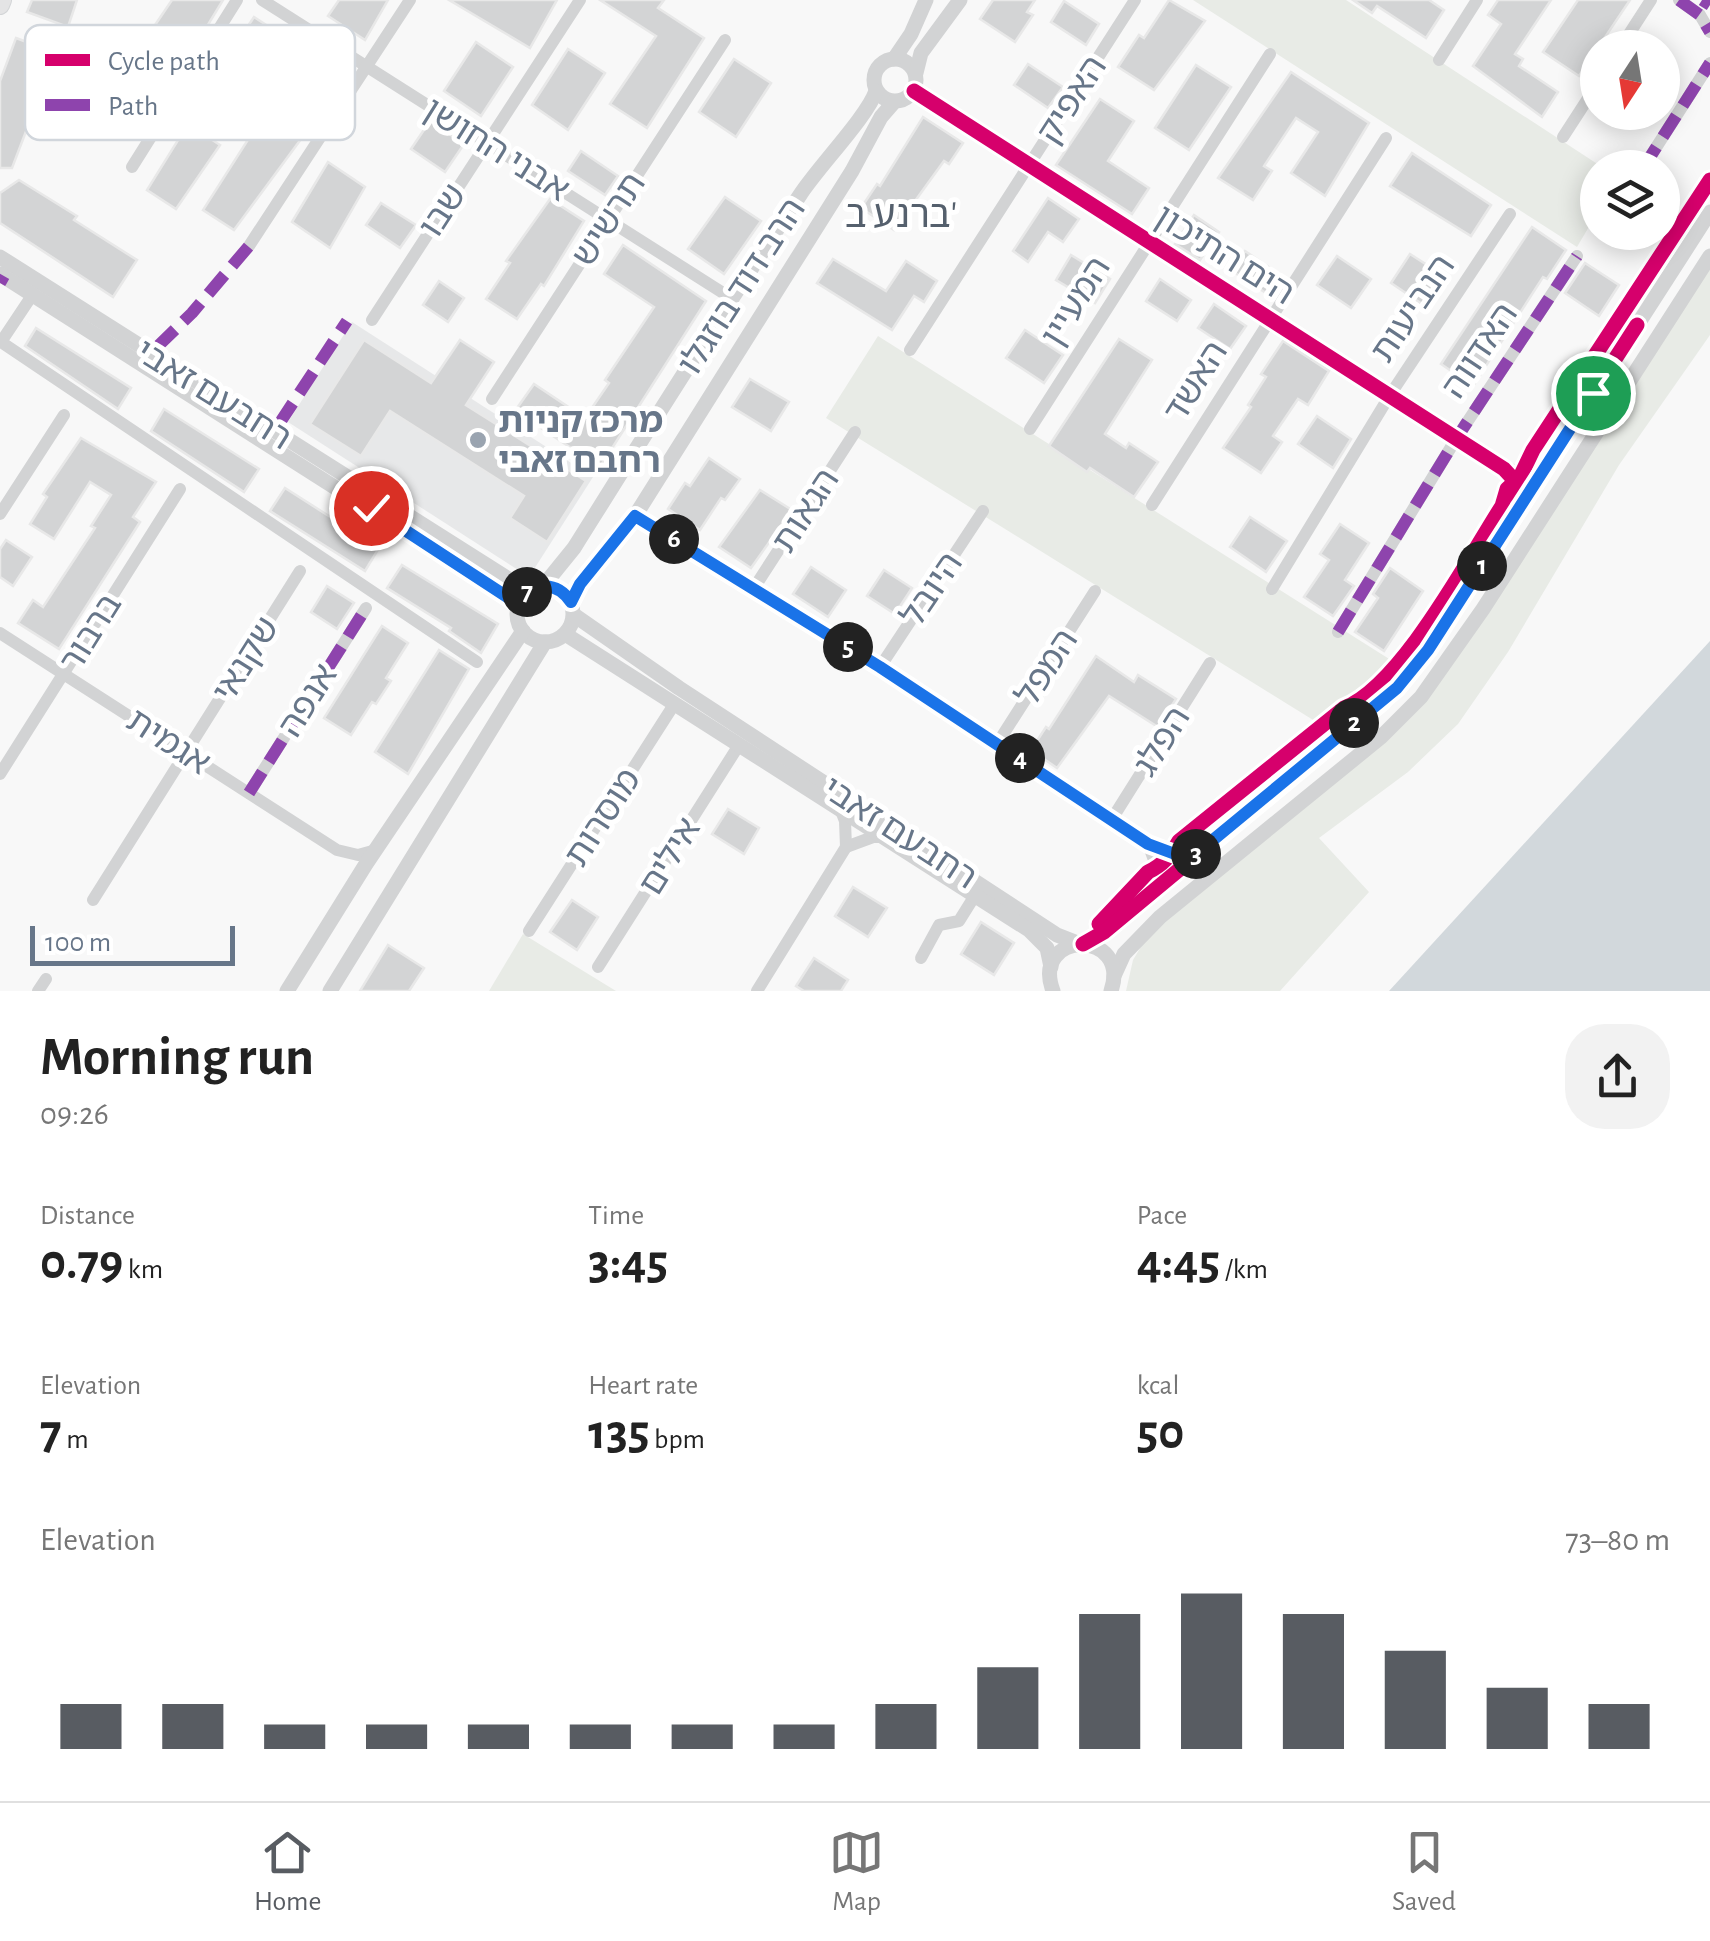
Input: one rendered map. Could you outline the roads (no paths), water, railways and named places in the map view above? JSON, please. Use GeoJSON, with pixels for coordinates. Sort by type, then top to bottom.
{"type":"FeatureCollection","features":[{"type":"Feature","properties":{"kind":"street"},"geometry":{"type":"LineString","coordinates":[[221,25],[237,0]]}},
{"type":"Feature","properties":{"kind":"street","name":"אבני החושן"},"geometry":{"type":"LineString","coordinates":[[262,0],[302,25]]}},
{"type":"Feature","properties":{"kind":"street"},"geometry":{"type":"LineString","coordinates":[[355,84],[410,0]]}},
{"type":"Feature","properties":{"kind":"street","name":"שבו"},"geometry":{"type":"LineString","coordinates":[[372,320],[580,0]]}},
{"type":"Feature","properties":{"kind":"street"},"geometry":{"type":"LineString","coordinates":[[894,58],[911,34],[926,0]]}},
{"type":"Feature","properties":{"kind":"street"},"geometry":{"type":"LineString","coordinates":[[916,74],[908,62],[886,60],[876,70],[876,91],[894,102],[914,91],[921,53],[960,0]]}},
{"type":"Feature","properties":{"kind":"street","name":"האפיק"},"geometry":{"type":"LineString","coordinates":[[910,350],[1135,0]]}},
{"type":"Feature","properties":{"kind":"street"},"geometry":{"type":"LineString","coordinates":[[1439,60],[1477,0]]}},
{"type":"Feature","properties":{"kind":"street"},"geometry":{"type":"LineString","coordinates":[[1632,30],[1651,0]]}},
{"type":"Feature","properties":{"kind":"street"},"geometry":{"type":"LineString","coordinates":[[1679,0],[1700,15],[1710,32]]}},
{"type":"Feature","properties":{"kind":"street","name":"תרשיש"},"geometry":{"type":"LineString","coordinates":[[492,399],[725,40]]}},
{"type":"Feature","properties":{"kind":"street","name":"המעיין"},"geometry":{"type":"LineString","coordinates":[[1030,429],[1270,54]]}},
{"type":"Feature","properties":{"kind":"street","name":"אבני החושן"},"geometry":{"type":"LineString","coordinates":[[355,58],[732,298]]}},
{"type":"Feature","properties":{"kind":"street"},"geometry":{"type":"LineString","coordinates":[[1654,150],[1710,63]]}},
{"type":"Feature","properties":{"kind":"street","name":"הרב דוד בוזגלו"},"geometry":{"type":"LineString","coordinates":[[538,587],[574,548],[818,167],[876,91]]}},
{"type":"Feature","properties":{"kind":"street","name":"הים התיכון"},"geometry":{"type":"LineString","coordinates":[[914,91],[1504,469]]}},
{"type":"Feature","properties":{"kind":"street","name":"הרב דוד בוזגלו"},"geometry":{"type":"LineString","coordinates":[[572,609],[580,584],[635,516],[894,102]]}},
{"type":"Feature","properties":{"kind":"street"},"geometry":{"type":"LineString","coordinates":[[1562,137],[1580,110]]}},
{"type":"Feature","properties":{"kind":"street","name":"האשד"},"geometry":{"type":"LineString","coordinates":[[1152,504],[1386,138]]}},
{"type":"Feature","properties":{"kind":"street"},"geometry":{"type":"LineString","coordinates":[[132,168],[150,140]]}},
{"type":"Feature","properties":{"kind":"street"},"geometry":{"type":"LineString","coordinates":[[249,246],[318,140]]}},
{"type":"Feature","properties":{"kind":"street"},"geometry":{"type":"LineString","coordinates":[[1036,991],[1064,949],[1104,932],[1397,688],[1428,650],[1710,212]]}},
{"type":"Feature","properties":{"kind":"street","name":"הנביעות"},"geometry":{"type":"LineString","coordinates":[[1272,589],[1390,395],[1510,214]]}},
{"type":"Feature","properties":{"kind":"street","name":"האדווה"},"geometry":{"type":"LineString","coordinates":[[1338,632],[1456,439],[1578,256]]}},
{"type":"Feature","properties":{"kind":"street"},"geometry":{"type":"LineString","coordinates":[[1113,984],[1124,954],[1160,917],[1382,737],[1421,697],[1483,609],[1710,256]]}},
{"type":"Feature","properties":{"kind":"street","name":"רחבעם זאבי"},"geometry":{"type":"LineString","coordinates":[[0,258],[515,583],[538,587]]}},
{"type":"Feature","properties":{"kind":"street","name":"רחבעם זאבי"},"geometry":{"type":"LineString","coordinates":[[1,278],[33,294],[518,604]]}},
{"type":"Feature","properties":{"kind":"street"},"geometry":{"type":"LineString","coordinates":[[33,294],[2,342],[476,662]]}},
{"type":"Feature","properties":{"kind":"street"},"geometry":{"type":"LineString","coordinates":[[0,514],[64,414]]}},
{"type":"Feature","properties":{"kind":"street","name":"הגאות"},"geometry":{"type":"LineString","coordinates":[[754,588],[855,432]]}},
{"type":"Feature","properties":{"kind":"street"},"geometry":{"type":"LineString","coordinates":[[1504,469],[1527,471],[1546,466]]}},
{"type":"Feature","properties":{"kind":"street"},"geometry":{"type":"LineString","coordinates":[[1504,469],[1516,482],[1518,508]]}},
{"type":"Feature","properties":{"kind":"street","name":"ברבור"},"geometry":{"type":"LineString","coordinates":[[0,774],[180,490]]}},
{"type":"Feature","properties":{"kind":"street","name":"היובל"},"geometry":{"type":"LineString","coordinates":[[880,667],[983,511]]}},
{"type":"Feature","properties":{"kind":"street"},"geometry":{"type":"LineString","coordinates":[[635,516],[880,667],[1148,844],[1183,857],[1196,854]]}},
{"type":"Feature","properties":{"kind":"street","name":"שקנאי"},"geometry":{"type":"LineString","coordinates":[[93,900],[300,571]]}},
{"type":"Feature","properties":{"kind":"street"},"geometry":{"type":"LineString","coordinates":[[538,587],[560,590],[572,609],[565,634],[545,642],[532,639],[518,620],[518,604],[538,587]]}},
{"type":"Feature","properties":{"kind":"street","name":"המפל"},"geometry":{"type":"LineString","coordinates":[[997,744],[1095,591]]}},
{"type":"Feature","properties":{"kind":"street","name":"אנפה"},"geometry":{"type":"LineString","coordinates":[[249,793],[366,608]]}},
{"type":"Feature","properties":{"kind":"street","name":"רחבעם זאבי"},"geometry":{"type":"LineString","coordinates":[[572,609],[678,688],[1057,934],[1105,954],[1111,962],[1113,984]]}},
{"type":"Feature","properties":{"kind":"street"},"geometry":{"type":"LineString","coordinates":[[287,991],[350,889],[524,631]]}},
{"type":"Feature","properties":{"kind":"street","name":"אגמית"},"geometry":{"type":"LineString","coordinates":[[0,633],[338,850]]}},
{"type":"Feature","properties":{"kind":"street","name":"רחבעם זאבי"},"geometry":{"type":"LineString","coordinates":[[565,634],[1029,930],[1046,948],[1050,969]]}},
{"type":"Feature","properties":{"kind":"street"},"geometry":{"type":"LineString","coordinates":[[330,991],[545,642]]}},
{"type":"Feature","properties":{"kind":"street","name":"הפלג"},"geometry":{"type":"LineString","coordinates":[[1112,818],[1210,663]]}},
{"type":"Feature","properties":{"kind":"street","name":"מוסרות"},"geometry":{"type":"LineString","coordinates":[[529,930],[675,703]]}},
{"type":"Feature","properties":{"kind":"street","name":"אילים"},"geometry":{"type":"LineString","coordinates":[[598,967],[739,745]]}},
{"type":"Feature","properties":{"kind":"street"},"geometry":{"type":"LineString","coordinates":[[757,991],[846,847],[840,808]]}},
{"type":"Feature","properties":{"kind":"street"},"geometry":{"type":"LineString","coordinates":[[846,847],[886,837]]}},
{"type":"Feature","properties":{"kind":"street"},"geometry":{"type":"LineString","coordinates":[[1148,844],[1157,868],[1152,892]]}},
{"type":"Feature","properties":{"kind":"street"},"geometry":{"type":"LineString","coordinates":[[338,850],[358,855],[376,850]]}},
{"type":"Feature","properties":{"kind":"street"},"geometry":{"type":"LineString","coordinates":[[338,850],[348,869],[350,889]]}},
{"type":"Feature","properties":{"kind":"street"},"geometry":{"type":"LineString","coordinates":[[921,958],[939,925],[958,921],[974,897]]}},
{"type":"Feature","properties":{"kind":"street"},"geometry":{"type":"LineString","coordinates":[[1050,969],[1052,991]]}},
{"type":"Feature","properties":{"kind":"place","name":"מרכז קניות רחבם זאבי"},"geometry":{"type":"Point","coordinates":[478,440]}},
{"type":"Feature","properties":{"kind":"district","name":"ברנע ב'"},"geometry":{"type":"Point","coordinates":[901,214]}}]}
